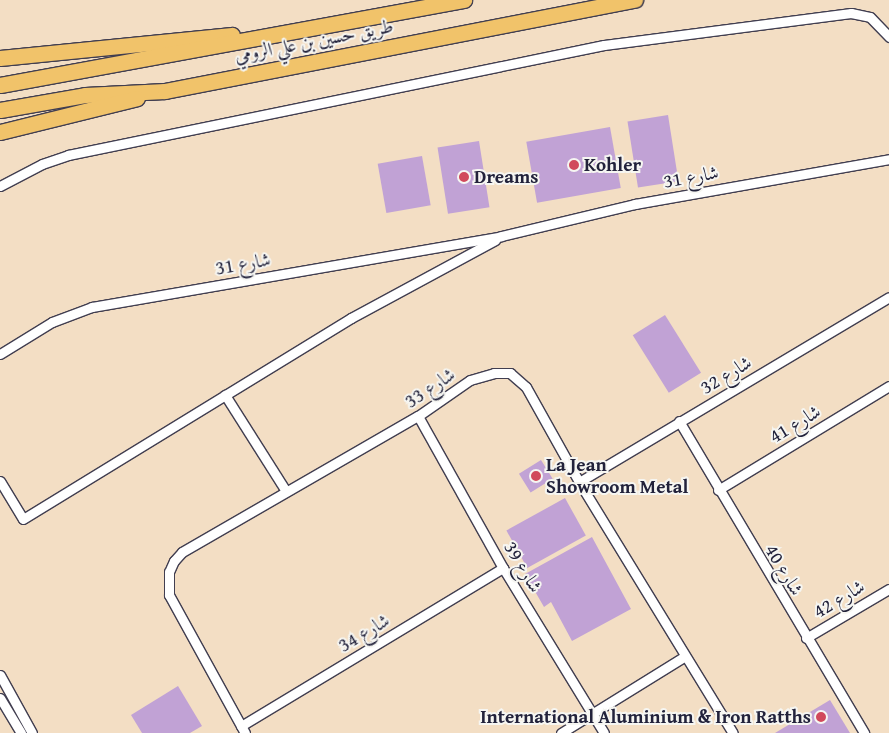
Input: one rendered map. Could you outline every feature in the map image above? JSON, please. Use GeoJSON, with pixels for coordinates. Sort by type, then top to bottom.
{"type":"FeatureCollection","features":[{"type":"Feature","properties":{"kind":"highway","name":"طريق حسين بن علي الرومي"},"geometry":{"type":"LineString","coordinates":[[0,85],[464,0]]}},
{"type":"Feature","properties":{"kind":"highway","name":"طريق حسين بن علي الرومي"},"geometry":{"type":"LineString","coordinates":[[0,110],[85,96],[165,91],[635,0]]}},
{"type":"Feature","properties":{"kind":"highway"},"geometry":{"type":"LineString","coordinates":[[0,58],[177,38],[271,35]]}},
{"type":"Feature","properties":{"kind":"highway"},"geometry":{"type":"LineString","coordinates":[[0,132],[165,91]]}},
{"type":"Feature","properties":{"kind":"street"},"geometry":{"type":"LineString","coordinates":[[0,186],[42,164],[68,155],[604,45],[851,13],[870,17],[889,37]]}},
{"type":"Feature","properties":{"kind":"street","name":"شارع 31"},"geometry":{"type":"LineString","coordinates":[[0,354],[52,322],[92,307],[501,236],[635,204],[889,159]]}},
{"type":"Feature","properties":{"kind":"street","name":"شارع 31"},"geometry":{"type":"LineString","coordinates":[[0,481],[23,519],[351,318],[501,236]]}},
{"type":"Feature","properties":{"kind":"street","name":"32 شارع"},"geometry":{"type":"LineString","coordinates":[[579,482],[679,421],[888,300]]}},
{"type":"Feature","properties":{"kind":"street","name":"شارع 33"},"geometry":{"type":"LineString","coordinates":[[243,730],[174,606],[167,584],[169,572],[182,552],[418,416],[470,380],[494,373],[510,373],[526,387],[579,482],[732,733]]}},
{"type":"Feature","properties":{"kind":"street","name":"شارع 41"},"geometry":{"type":"LineString","coordinates":[[718,490],[889,386]]}},
{"type":"Feature","properties":{"kind":"street"},"geometry":{"type":"LineString","coordinates":[[225,395],[286,491]]}},
{"type":"Feature","properties":{"kind":"street","name":"شارع 39"},"geometry":{"type":"LineString","coordinates":[[418,416],[503,568],[604,733]]}},
{"type":"Feature","properties":{"kind":"street","name":"شارع 40"},"geometry":{"type":"LineString","coordinates":[[679,421],[718,490],[864,733]]}},
{"type":"Feature","properties":{"kind":"street","name":"شارع 34"},"geometry":{"type":"LineString","coordinates":[[243,730],[503,568]]}},
{"type":"Feature","properties":{"kind":"street","name":"شارع 42"},"geometry":{"type":"LineString","coordinates":[[806,638],[889,589]]}},
{"type":"Feature","properties":{"kind":"street"},"geometry":{"type":"LineString","coordinates":[[561,733],[685,656]]}},
{"type":"Feature","properties":{"kind":"street"},"geometry":{"type":"LineString","coordinates":[[0,674],[32,733]]}},
{"type":"Feature","properties":{"kind":"street"},"geometry":{"type":"LineString","coordinates":[[0,698],[21,733]]}},
{"type":"Feature","properties":{"kind":"building"},"geometry":{"type":"Polygon","coordinates":[[[668,115],[678,181],[638,188],[628,121],[668,115]]]}},
{"type":"Feature","properties":{"kind":"building","name":"Kohler"},"geometry":{"type":"Polygon","coordinates":[[[610,127],[621,188],[537,203],[526,142],[610,127]]]}},
{"type":"Feature","properties":{"kind":"building","name":"Dreams"},"geometry":{"type":"Polygon","coordinates":[[[479,141],[489,207],[448,214],[438,148],[479,141]]]}},
{"type":"Feature","properties":{"kind":"building"},"geometry":{"type":"Polygon","coordinates":[[[422,156],[431,205],[386,213],[378,164],[422,156]]]}},
{"type":"Feature","properties":{"kind":"building"},"geometry":{"type":"Polygon","coordinates":[[[665,315],[701,373],[669,393],[633,335],[665,315]]]}},
{"type":"Feature","properties":{"kind":"building","name":"La Jean Showroom Metal"},"geometry":{"type":"Polygon","coordinates":[[[541,460],[553,479],[531,492],[519,474],[541,460]]]}},
{"type":"Feature","properties":{"kind":"building"},"geometry":{"type":"Polygon","coordinates":[[[565,498],[586,536],[527,568],[506,530],[565,498]]]}},
{"type":"Feature","properties":{"kind":"building"},"geometry":{"type":"Polygon","coordinates":[[[592,537],[631,609],[572,641],[551,602],[544,607],[525,574],[592,537]]]}},
{"type":"Feature","properties":{"kind":"building"},"geometry":{"type":"Polygon","coordinates":[[[178,686],[202,726],[190,733],[142,733],[131,715],[178,686]]]}},
{"type":"Feature","properties":{"kind":"building","name":"International Aluminium & Iron Ratths"},"geometry":{"type":"Polygon","coordinates":[[[830,700],[850,733],[775,733],[830,700]]]}},
{"type":"Feature","properties":{"kind":"place","name":"Kohler"},"geometry":{"type":"Point","coordinates":[574,165]}},
{"type":"Feature","properties":{"kind":"place","name":"Dreams"},"geometry":{"type":"Point","coordinates":[464,177]}},
{"type":"Feature","properties":{"kind":"place","name":"La Jean Showroom Metal"},"geometry":{"type":"Point","coordinates":[536,476]}},
{"type":"Feature","properties":{"kind":"place","name":"International Aluminium & Iron Ratths"},"geometry":{"type":"Point","coordinates":[821,717]}}]}
